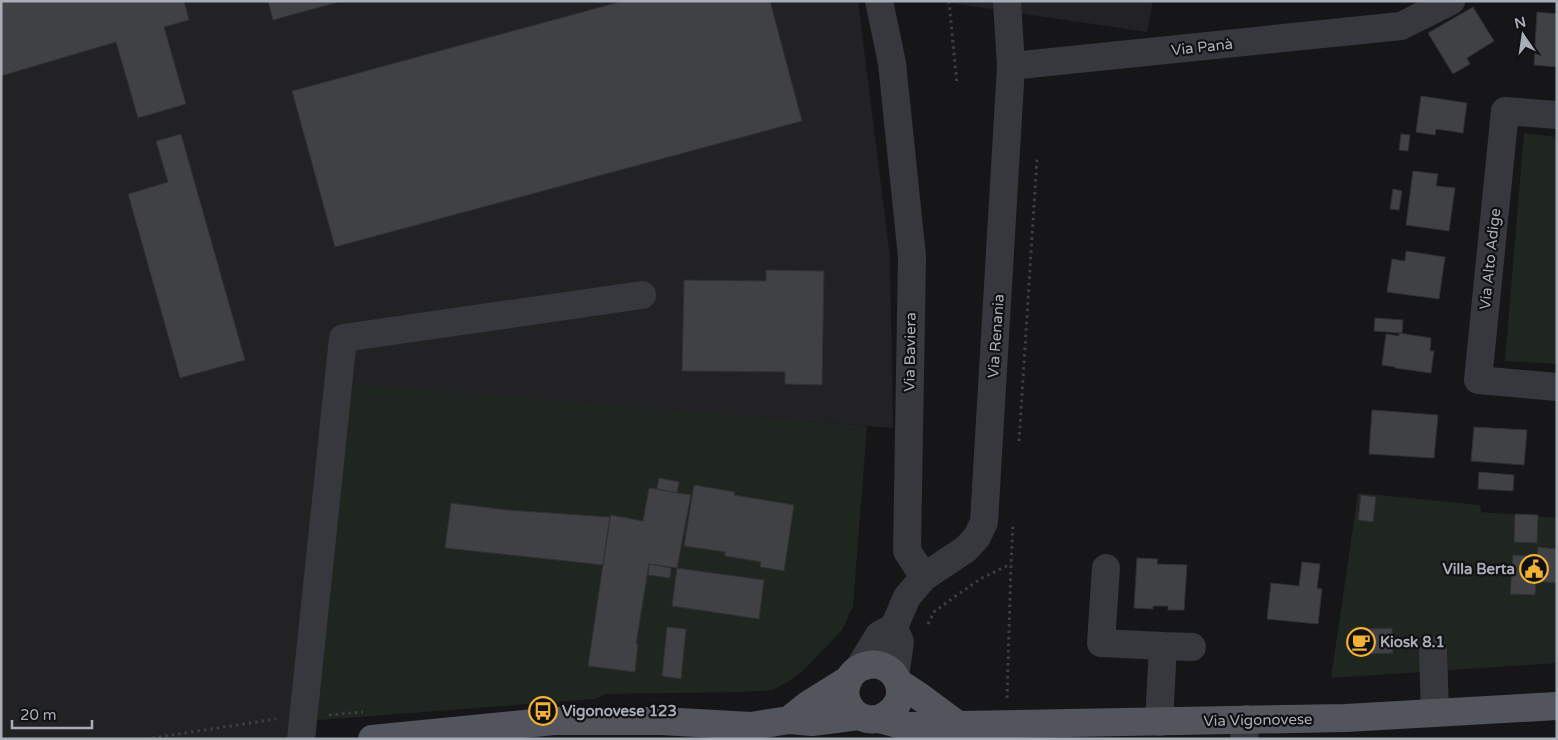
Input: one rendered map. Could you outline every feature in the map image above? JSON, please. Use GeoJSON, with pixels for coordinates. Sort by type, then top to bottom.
{"type":"FeatureCollection","features":[{"type":"Feature","properties":{"kind":"main road"},"geometry":{"type":"LineString","coordinates":[[868,717],[851,709],[845,693],[846,685],[854,673],[874,665],[889,670],[897,679],[958,725]]}},
{"type":"Feature","properties":{"kind":"main road","name":"Via Vigonovese"},"geometry":{"type":"LineString","coordinates":[[792,729],[809,704],[854,673]]}},
{"type":"Feature","properties":{"kind":"main road","name":"Via Vigonovese"},"geometry":{"type":"LineString","coordinates":[[372,739],[554,721],[661,721],[792,729],[812,722],[888,716],[895,709],[899,701],[900,692],[897,679]]}},
{"type":"Feature","properties":{"kind":"main road","name":"Via Vigonovese"},"geometry":{"type":"LineString","coordinates":[[868,717],[904,726],[1158,722],[1245,729],[1346,718],[1557,706]]}},
{"type":"Feature","properties":{"kind":"main road","name":"Via Vigonovese"},"geometry":{"type":"LineString","coordinates":[[571,739],[661,721]]}},
{"type":"Feature","properties":{"kind":"street","name":"Via Baviera"},"geometry":{"type":"LineString","coordinates":[[879,1],[892,64],[912,256],[907,551],[924,577]]}},
{"type":"Feature","properties":{"kind":"street"},"geometry":{"type":"LineString","coordinates":[[1007,1],[1012,66]]}},
{"type":"Feature","properties":{"kind":"street","name":"Via Panà"},"geometry":{"type":"LineString","coordinates":[[1012,66],[1401,26],[1451,1]]}},
{"type":"Feature","properties":{"kind":"street","name":"Via Renania"},"geometry":{"type":"LineString","coordinates":[[924,577],[966,549],[977,537],[984,522],[1012,66]]}},
{"type":"Feature","properties":{"kind":"street","name":"Via Alto Adige"},"geometry":{"type":"LineString","coordinates":[[1557,115],[1505,111],[1478,380],[1557,387]]}},
{"type":"Feature","properties":{"kind":"street"},"geometry":{"type":"LineString","coordinates":[[301,739],[343,338],[642,295]]}},
{"type":"Feature","properties":{"kind":"street"},"geometry":{"type":"LineString","coordinates":[[1106,568],[1101,643],[1192,647]]}},
{"type":"Feature","properties":{"kind":"street"},"geometry":{"type":"LineString","coordinates":[[854,673],[879,635],[894,627],[907,597],[924,577]]}},
{"type":"Feature","properties":{"kind":"street"},"geometry":{"type":"LineString","coordinates":[[894,627],[900,642],[897,679]]}},
{"type":"Feature","properties":{"kind":"street"},"geometry":{"type":"LineString","coordinates":[[1158,722],[1163,646]]}},
{"type":"Feature","properties":{"kind":"street"},"geometry":{"type":"LineString","coordinates":[[1433,651],[1435,713]]}},
{"type":"Feature","properties":{"kind":"path"},"geometry":{"type":"LineString","coordinates":[[949,1],[957,86]]}},
{"type":"Feature","properties":{"kind":"path"},"geometry":{"type":"LineString","coordinates":[[1018,446],[1037,159]]}},
{"type":"Feature","properties":{"kind":"path"},"geometry":{"type":"LineString","coordinates":[[1007,701],[1014,515]]}},
{"type":"Feature","properties":{"kind":"path"},"geometry":{"type":"LineString","coordinates":[[924,630],[934,612],[982,578],[1011,564]]}},
{"type":"Feature","properties":{"kind":"path"},"geometry":{"type":"LineString","coordinates":[[146,739],[268,720]]}},
{"type":"Feature","properties":{"kind":"shaded area"},"geometry":{"type":"Polygon","coordinates":[[[1,1],[858,1],[890,257],[893,428],[341,384],[304,739],[1,739],[1,1]]]}},
{"type":"Feature","properties":{"kind":"shaded area"},"geometry":{"type":"Polygon","coordinates":[[[936,1],[1153,1],[1147,32],[936,1]]]}},
{"type":"Feature","properties":{"kind":"shaded area"},"geometry":{"type":"Polygon","coordinates":[[[1524,133],[1557,137],[1557,364],[1505,361],[1524,133]]]}},
{"type":"Feature","properties":{"kind":"shaded area"},"geometry":{"type":"Polygon","coordinates":[[[341,383],[867,426],[853,606],[842,630],[804,670],[772,690],[605,694],[595,699],[306,721],[341,383]]]}},
{"type":"Feature","properties":{"kind":"shaded area"},"geometry":{"type":"Polygon","coordinates":[[[1358,493],[1480,505],[1481,512],[1557,518],[1557,663],[1331,678],[1358,493]]]}},
{"type":"Feature","properties":{"kind":"building"},"geometry":{"type":"Polygon","coordinates":[[[1,1],[184,1],[189,20],[164,27],[186,104],[138,118],[116,42],[1,76],[1,1]]]}},
{"type":"Feature","properties":{"kind":"building"},"geometry":{"type":"Polygon","coordinates":[[[268,1],[342,1],[273,20],[268,1]]]}},
{"type":"Feature","properties":{"kind":"building"},"geometry":{"type":"Polygon","coordinates":[[[623,1],[770,1],[802,121],[335,247],[292,91],[623,1]]]}},
{"type":"Feature","properties":{"kind":"building"},"geometry":{"type":"Polygon","coordinates":[[[1473,7],[1494,41],[1467,58],[1470,64],[1453,74],[1428,33],[1473,7]]]}},
{"type":"Feature","properties":{"kind":"building"},"geometry":{"type":"Polygon","coordinates":[[[1537,12],[1557,14],[1557,67],[1534,65],[1537,12]]]}},
{"type":"Feature","properties":{"kind":"building"},"geometry":{"type":"Polygon","coordinates":[[[1421,96],[1467,103],[1463,133],[1436,129],[1435,135],[1416,132],[1421,96]]]}},
{"type":"Feature","properties":{"kind":"building"},"geometry":{"type":"Polygon","coordinates":[[[181,134],[245,360],[180,378],[128,194],[168,182],[156,141],[181,134]]]}},
{"type":"Feature","properties":{"kind":"building"},"geometry":{"type":"Polygon","coordinates":[[[1401,134],[1410,135],[1408,151],[1399,150],[1401,134]]]}},
{"type":"Feature","properties":{"kind":"building"},"geometry":{"type":"Polygon","coordinates":[[[1413,171],[1438,174],[1436,186],[1455,188],[1449,231],[1406,225],[1413,171]]]}},
{"type":"Feature","properties":{"kind":"building"},"geometry":{"type":"Polygon","coordinates":[[[1393,189],[1402,191],[1399,210],[1390,209],[1393,189]]]}},
{"type":"Feature","properties":{"kind":"building"},"geometry":{"type":"Polygon","coordinates":[[[1406,251],[1445,257],[1439,299],[1387,292],[1392,259],[1405,261],[1406,251]]]}},
{"type":"Feature","properties":{"kind":"building"},"geometry":{"type":"Polygon","coordinates":[[[766,270],[824,271],[822,385],[785,384],[785,372],[682,371],[684,280],[766,281],[766,270]]]}},
{"type":"Feature","properties":{"kind":"building"},"geometry":{"type":"Polygon","coordinates":[[[1375,318],[1403,320],[1402,333],[1374,331],[1375,318]]]}},
{"type":"Feature","properties":{"kind":"building"},"geometry":{"type":"Polygon","coordinates":[[[1399,333],[1431,338],[1430,351],[1434,351],[1431,373],[1382,365],[1386,334],[1399,336],[1399,333]]]}},
{"type":"Feature","properties":{"kind":"building"},"geometry":{"type":"Polygon","coordinates":[[[1372,410],[1438,415],[1434,458],[1369,454],[1372,410]]]}},
{"type":"Feature","properties":{"kind":"building"},"geometry":{"type":"Polygon","coordinates":[[[1474,427],[1527,430],[1524,465],[1471,461],[1474,427]]]}},
{"type":"Feature","properties":{"kind":"building"},"geometry":{"type":"Polygon","coordinates":[[[1479,472],[1514,475],[1513,491],[1478,489],[1479,472]]]}},
{"type":"Feature","properties":{"kind":"building"},"geometry":{"type":"Polygon","coordinates":[[[659,478],[679,482],[677,493],[657,489],[659,478]]]}},
{"type":"Feature","properties":{"kind":"building"},"geometry":{"type":"Polygon","coordinates":[[[694,485],[735,492],[734,495],[794,505],[784,571],[760,567],[761,562],[725,556],[725,552],[684,546],[694,485]]]}},
{"type":"Feature","properties":{"kind":"building"},"geometry":{"type":"Polygon","coordinates":[[[649,488],[691,495],[677,568],[649,564],[636,644],[638,644],[635,672],[588,666],[610,517],[611,515],[643,521],[649,488]]]}},
{"type":"Feature","properties":{"kind":"building"},"geometry":{"type":"Polygon","coordinates":[[[1361,495],[1376,497],[1373,522],[1358,520],[1361,495]]]}},
{"type":"Feature","properties":{"kind":"building"},"geometry":{"type":"Polygon","coordinates":[[[451,503],[507,510],[610,517],[603,565],[445,548],[451,503]]]}},
{"type":"Feature","properties":{"kind":"building"},"geometry":{"type":"Polygon","coordinates":[[[1515,514],[1538,515],[1537,543],[1514,542],[1515,514]]]}},
{"type":"Feature","properties":{"kind":"building","name":"Villa Berta"},"geometry":{"type":"Polygon","coordinates":[[[1538,547],[1557,549],[1557,583],[1536,581],[1535,595],[1510,594],[1513,555],[1537,556],[1538,547]]]}},
{"type":"Feature","properties":{"kind":"building"},"geometry":{"type":"Polygon","coordinates":[[[1137,558],[1158,559],[1157,564],[1187,565],[1184,610],[1168,610],[1168,606],[1153,606],[1153,609],[1134,608],[1137,558]]]}},
{"type":"Feature","properties":{"kind":"building"},"geometry":{"type":"Polygon","coordinates":[[[1302,562],[1320,564],[1317,588],[1322,589],[1318,624],[1267,619],[1271,583],[1299,586],[1302,562]]]}},
{"type":"Feature","properties":{"kind":"building"},"geometry":{"type":"Polygon","coordinates":[[[649,564],[671,568],[670,578],[648,575],[649,564]]]}},
{"type":"Feature","properties":{"kind":"building"},"geometry":{"type":"Polygon","coordinates":[[[677,568],[764,580],[759,619],[672,606],[677,568]]]}},
{"type":"Feature","properties":{"kind":"building"},"geometry":{"type":"Polygon","coordinates":[[[667,627],[686,629],[681,679],[662,676],[667,627]]]}},
{"type":"Feature","properties":{"kind":"building"},"geometry":{"type":"Polygon","coordinates":[[[1392,628],[1393,653],[1368,654],[1367,629],[1392,628]]]}},
{"type":"Feature","properties":{"kind":"building","name":"Kiosk 8.1"},"geometry":{"type":"Polygon","coordinates":[[[1367,629],[1368,654],[1356,655],[1355,630],[1367,629]]]}},
{"type":"Feature","properties":{"kind":"place","name":"Villa Berta"},"geometry":{"type":"Point","coordinates":[1534,569]}},
{"type":"Feature","properties":{"kind":"place","name":"Kiosk 8.1"},"geometry":{"type":"Point","coordinates":[1361,642]}},
{"type":"Feature","properties":{"kind":"place","name":"Vigonovese 123"},"geometry":{"type":"Point","coordinates":[543,711]}}]}
